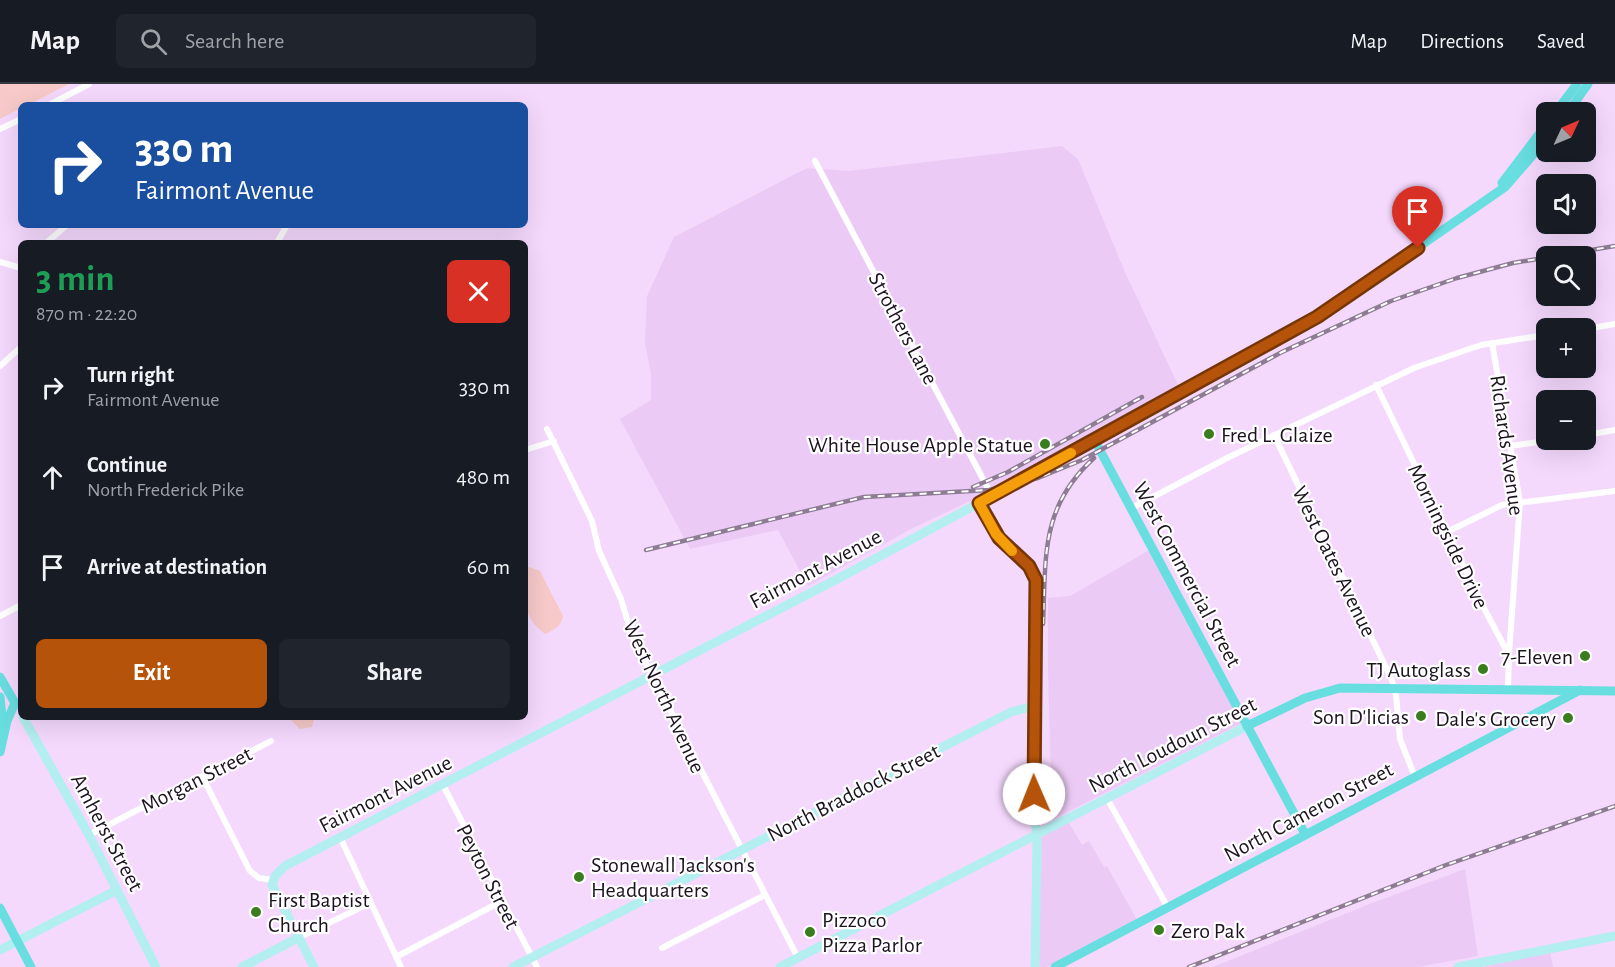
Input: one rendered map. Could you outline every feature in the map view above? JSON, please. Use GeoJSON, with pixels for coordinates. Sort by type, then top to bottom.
{"type":"FeatureCollection","features":[{"type":"Feature","properties":{"kind":"main road"},"geometry":{"type":"LineString","coordinates":[[1564,102],[1577,84]]}},
{"type":"Feature","properties":{"kind":"main road"},"geometry":{"type":"LineString","coordinates":[[1575,102],[1588,84]]}},
{"type":"Feature","properties":{"kind":"main road"},"geometry":{"type":"LineString","coordinates":[[1486,200],[1536,138]]}},
{"type":"Feature","properties":{"kind":"main road"},"geometry":{"type":"LineString","coordinates":[[1486,200],[1513,179],[1536,152]]}},
{"type":"Feature","properties":{"kind":"main road","name":"Fairmont Avenue"},"geometry":{"type":"LineString","coordinates":[[1095,441],[1317,317],[1486,200]]}},
{"type":"Feature","properties":{"kind":"main road","name":"West Commercial Street"},"geometry":{"type":"LineString","coordinates":[[1095,441],[1305,834]]}},
{"type":"Feature","properties":{"kind":"main road"},"geometry":{"type":"LineString","coordinates":[[0,677],[15,703],[0,752]]}},
{"type":"Feature","properties":{"kind":"main road","name":"North Loudoun Street"},"geometry":{"type":"LineString","coordinates":[[1248,726],[1305,698],[1328,690],[1508,688],[1564,695],[1580,690],[1615,691]]}},
{"type":"Feature","properties":{"kind":"main road","name":"North Cameron Street"},"geometry":{"type":"LineString","coordinates":[[1055,967],[1415,777],[1564,695]]}},
{"type":"Feature","properties":{"kind":"main road"},"geometry":{"type":"LineString","coordinates":[[0,697],[3,739]]}},
{"type":"Feature","properties":{"kind":"main road"},"geometry":{"type":"LineString","coordinates":[[0,908],[31,967]]}},
{"type":"Feature","properties":{"kind":"street"},"geometry":{"type":"LineString","coordinates":[[55,102],[89,84]]}},
{"type":"Feature","properties":{"kind":"street"},"geometry":{"type":"LineString","coordinates":[[0,129],[18,120]]}},
{"type":"Feature","properties":{"kind":"street","name":"Strothers Lane"},"geometry":{"type":"LineString","coordinates":[[815,161],[992,496]]}},
{"type":"Feature","properties":{"kind":"street"},"geometry":{"type":"LineString","coordinates":[[50,240],[64,228]]}},
{"type":"Feature","properties":{"kind":"street"},"geometry":{"type":"LineString","coordinates":[[0,262],[18,267]]}},
{"type":"Feature","properties":{"kind":"street"},"geometry":{"type":"LineString","coordinates":[[1596,327],[1615,324]]}},
{"type":"Feature","properties":{"kind":"street"},"geometry":{"type":"LineString","coordinates":[[1130,509],[1376,385],[1445,356],[1492,343],[1536,336]]}},
{"type":"Feature","properties":{"kind":"street","name":"Richards Avenue"},"geometry":{"type":"LineString","coordinates":[[1492,343],[1520,502],[1509,655]]}},
{"type":"Feature","properties":{"kind":"street"},"geometry":{"type":"LineString","coordinates":[[0,366],[18,352]]}},
{"type":"Feature","properties":{"kind":"street","name":"Morningside Drive"},"geometry":{"type":"LineString","coordinates":[[1376,385],[1509,655],[1508,688]]}},
{"type":"Feature","properties":{"kind":"street","name":"West North Avenue"},"geometry":{"type":"LineString","coordinates":[[547,429],[592,521],[599,551],[621,599],[632,636],[765,895],[790,964]]}},
{"type":"Feature","properties":{"kind":"street"},"geometry":{"type":"LineString","coordinates":[[1596,433],[1615,430]]}},
{"type":"Feature","properties":{"kind":"street","name":"West Oates Avenue"},"geometry":{"type":"LineString","coordinates":[[1274,435],[1395,688],[1400,739],[1415,777]]}},
{"type":"Feature","properties":{"kind":"street"},"geometry":{"type":"LineString","coordinates":[[528,449],[554,441]]}},
{"type":"Feature","properties":{"kind":"street","name":"Fairmont Avenue"},"geometry":{"type":"LineString","coordinates":[[273,880],[285,866],[1095,441]]}},
{"type":"Feature","properties":{"kind":"street"},"geometry":{"type":"LineString","coordinates":[[1510,446],[1536,442]]}},
{"type":"Feature","properties":{"kind":"street"},"geometry":{"type":"LineString","coordinates":[[1447,532],[1502,505],[1615,491]]}},
{"type":"Feature","properties":{"kind":"street"},"geometry":{"type":"LineString","coordinates":[[979,503],[999,538],[1029,566],[1035,575],[1037,595],[1033,782],[1037,834],[1035,967]]}},
{"type":"Feature","properties":{"kind":"street"},"geometry":{"type":"LineString","coordinates":[[0,616],[18,607]]}},
{"type":"Feature","properties":{"kind":"street"},"geometry":{"type":"LineString","coordinates":[[15,703],[18,708]]}},
{"type":"Feature","properties":{"kind":"street","name":"North Braddock Street"},"geometry":{"type":"LineString","coordinates":[[513,967],[1011,712],[1034,706]]}},
{"type":"Feature","properties":{"kind":"street","name":"Amherst Street"},"geometry":{"type":"LineString","coordinates":[[25,720],[89,834],[156,967]]}},
{"type":"Feature","properties":{"kind":"street","name":"North Loudoun Street"},"geometry":{"type":"LineString","coordinates":[[790,964],[1248,726]]}},
{"type":"Feature","properties":{"kind":"street","name":"Morgan Street"},"geometry":{"type":"LineString","coordinates":[[89,834],[271,741]]}},
{"type":"Feature","properties":{"kind":"street"},"geometry":{"type":"LineString","coordinates":[[202,776],[250,871],[259,878],[273,880],[275,894],[314,967]]}},
{"type":"Feature","properties":{"kind":"street","name":"Peyton Street"},"geometry":{"type":"LineString","coordinates":[[443,785],[537,967]]}},
{"type":"Feature","properties":{"kind":"street"},"geometry":{"type":"LineString","coordinates":[[1108,800],[1168,908]]}},
{"type":"Feature","properties":{"kind":"street"},"geometry":{"type":"LineString","coordinates":[[340,837],[401,967]]}},
{"type":"Feature","properties":{"kind":"street"},"geometry":{"type":"LineString","coordinates":[[0,950],[117,890]]}},
{"type":"Feature","properties":{"kind":"street"},"geometry":{"type":"LineString","coordinates":[[662,948],[765,895]]}},
{"type":"Feature","properties":{"kind":"street"},"geometry":{"type":"LineString","coordinates":[[396,957],[502,901]]}},
{"type":"Feature","properties":{"kind":"street"},"geometry":{"type":"LineString","coordinates":[[242,967],[370,903]]}},
{"type":"Feature","properties":{"kind":"street"},"geometry":{"type":"LineString","coordinates":[[1458,967],[1615,936]]}},
{"type":"Feature","properties":{"kind":"shaded area"},"geometry":{"type":"Polygon","coordinates":[[[0,84],[69,84],[34,102],[18,102],[18,110],[0,119],[0,84]]]}},
{"type":"Feature","properties":{"kind":"shaded area"},"geometry":{"type":"Polygon","coordinates":[[[1062,146],[1078,159],[1125,272],[1179,387],[985,494],[911,529],[808,586],[778,530],[690,549],[620,419],[651,400],[651,375],[645,343],[647,296],[674,237],[807,168],[849,171],[1062,146]]]}},
{"type":"Feature","properties":{"kind":"shaded area"},"geometry":{"type":"Polygon","coordinates":[[[1151,549],[1242,723],[1054,819],[1052,817],[1048,671],[1048,598],[1070,596],[1151,549]]]}},
{"type":"Feature","properties":{"kind":"shaded area"},"geometry":{"type":"Polygon","coordinates":[[[528,567],[540,571],[563,616],[555,629],[545,634],[537,627],[528,613],[528,567]]]}},
{"type":"Feature","properties":{"kind":"shaded area"},"geometry":{"type":"Polygon","coordinates":[[[291,720],[314,720],[312,727],[300,729],[291,720]]]}},
{"type":"Feature","properties":{"kind":"shaded area"},"geometry":{"type":"Polygon","coordinates":[[[1068,821],[1082,845],[1089,841],[1104,867],[1107,866],[1137,920],[1047,967],[1041,967],[1038,965],[1041,838],[1068,821]]]}},
{"type":"Feature","properties":{"kind":"shaded area"},"geometry":{"type":"Polygon","coordinates":[[[1465,869],[1478,956],[1418,967],[1213,967],[1372,903],[1465,869]]]}},
{"type":"Feature","properties":{"kind":"shaded area"},"geometry":{"type":"Polygon","coordinates":[[[1550,952],[1553,967],[1483,967],[1550,952]]]}},
{"type":"Feature","properties":{"kind":"railway"},"geometry":{"type":"LineString","coordinates":[[646,550],[864,497],[989,490],[1038,478],[1082,460],[1282,352],[1391,301],[1457,278],[1513,263],[1615,246]]}},
{"type":"Feature","properties":{"kind":"railway"},"geometry":{"type":"LineString","coordinates":[[973,487],[1008,472],[1142,397]]}},
{"type":"Feature","properties":{"kind":"railway"},"geometry":{"type":"LineString","coordinates":[[1043,624],[1046,555],[1055,514],[1076,476],[1094,458]]}},
{"type":"Feature","properties":{"kind":"railway"},"geometry":{"type":"LineString","coordinates":[[1189,967],[1446,865],[1615,806]]}},
{"type":"Feature","properties":{"kind":"slow traffic"},"geometry":{"type":"LineString","coordinates":[[1012,551],[996,534],[979,503],[1071,453]]}},
{"type":"Feature","properties":{"kind":"place","name":"Fred L. Glaize"},"geometry":{"type":"Point","coordinates":[1209,434]}},
{"type":"Feature","properties":{"kind":"place","name":"White House Apple Statue"},"geometry":{"type":"Point","coordinates":[1045,444]}},
{"type":"Feature","properties":{"kind":"place","name":"7-Eleven"},"geometry":{"type":"Point","coordinates":[1585,656]}},
{"type":"Feature","properties":{"kind":"place","name":"TJ Autoglass"},"geometry":{"type":"Point","coordinates":[1483,669]}},
{"type":"Feature","properties":{"kind":"place","name":"Son D'licias"},"geometry":{"type":"Point","coordinates":[1421,716]}},
{"type":"Feature","properties":{"kind":"place","name":"Dale's Grocery"},"geometry":{"type":"Point","coordinates":[1568,718]}},
{"type":"Feature","properties":{"kind":"place","name":"Stonewall Jackson's Headquarters"},"geometry":{"type":"Point","coordinates":[579,877]}},
{"type":"Feature","properties":{"kind":"place","name":"First Baptist Church"},"geometry":{"type":"Point","coordinates":[256,912]}},
{"type":"Feature","properties":{"kind":"place","name":"Zero Pak"},"geometry":{"type":"Point","coordinates":[1159,930]}},
{"type":"Feature","properties":{"kind":"place","name":"Pizzoco Pizza Parlor"},"geometry":{"type":"Point","coordinates":[810,932]}},
{"type":"Feature","properties":{"kind":"route"},"geometry":{"type":"LineString","coordinates":[[1034,794],[1036,580],[1029,566],[999,538],[979,503],[1317,317],[1418,248]]}}]}
